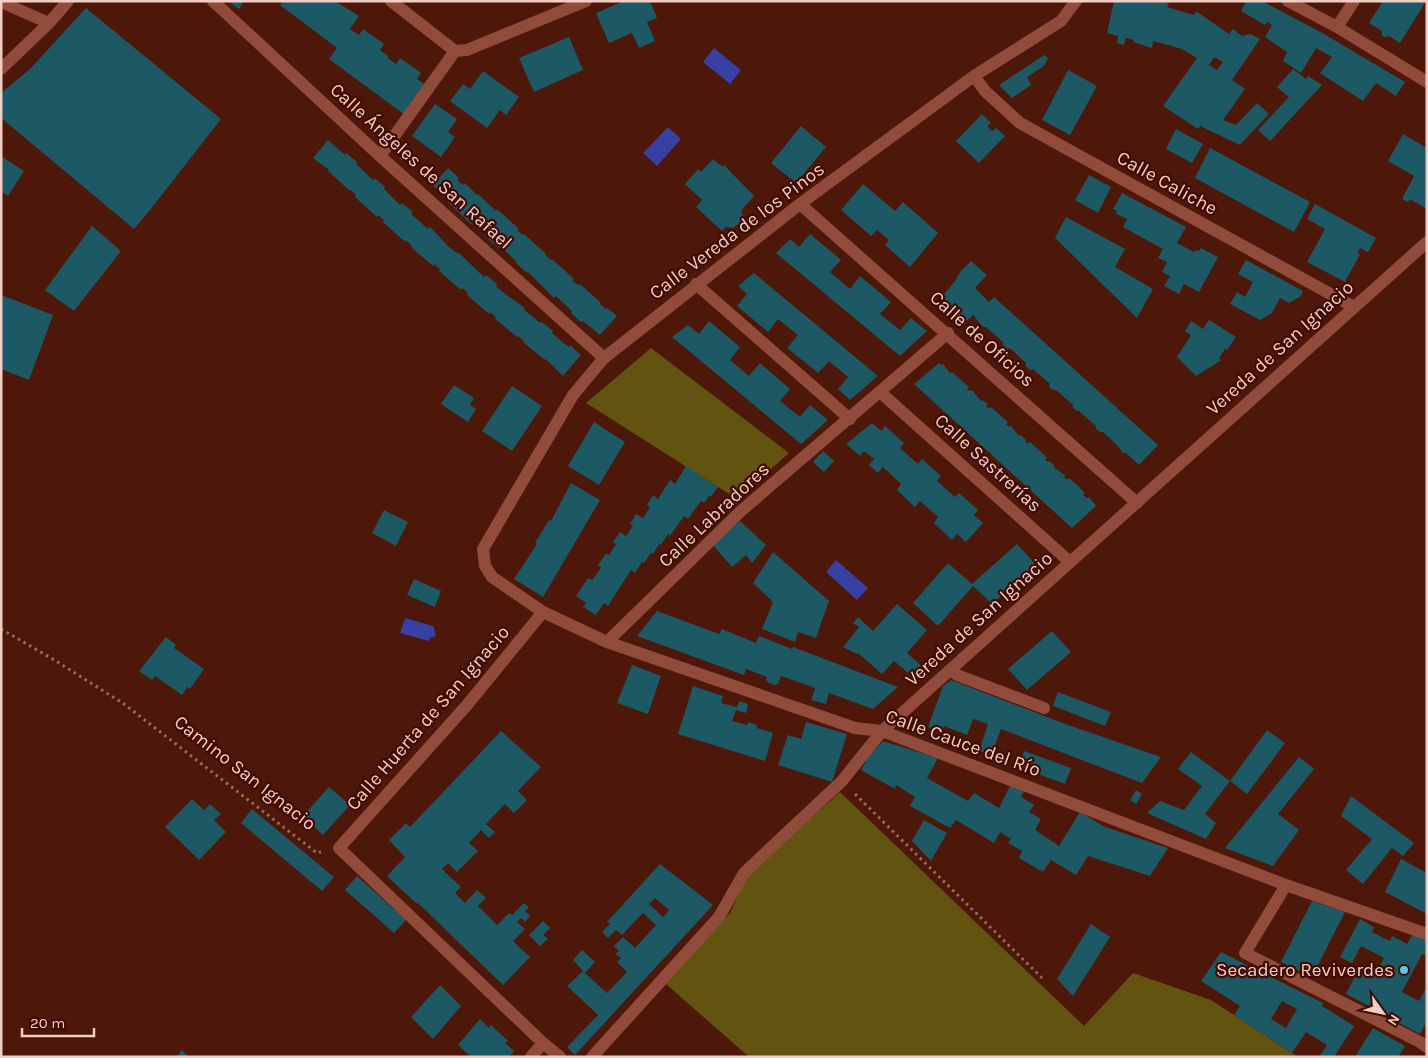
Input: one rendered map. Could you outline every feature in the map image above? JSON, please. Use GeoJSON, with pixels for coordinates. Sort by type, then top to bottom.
{"type":"FeatureCollection","features":[{"type":"Feature","properties":{"kind":"street"},"geometry":{"type":"LineString","coordinates":[[1,69],[50,23],[68,1]]}},
{"type":"Feature","properties":{"kind":"street","name":"Calle Ángeles de San Rafael"},"geometry":{"type":"LineString","coordinates":[[213,1],[380,156],[604,358]]}},
{"type":"Feature","properties":{"kind":"street"},"geometry":{"type":"LineString","coordinates":[[391,1],[455,51],[467,50],[586,1]]}},
{"type":"Feature","properties":{"kind":"street","name":"Calle Vereda de los Pinos"},"geometry":{"type":"LineString","coordinates":[[484,550],[573,395],[604,358],[800,204],[974,76],[1061,21],[1076,1]]}},
{"type":"Feature","properties":{"kind":"street"},"geometry":{"type":"LineString","coordinates":[[1288,1],[1337,27],[1427,82]]}},
{"type":"Feature","properties":{"kind":"street"},"geometry":{"type":"LineString","coordinates":[[1337,27],[1354,1]]}},
{"type":"Feature","properties":{"kind":"street"},"geometry":{"type":"LineString","coordinates":[[1,2],[50,23]]}},
{"type":"Feature","properties":{"kind":"street"},"geometry":{"type":"LineString","coordinates":[[380,156],[455,51]]}},
{"type":"Feature","properties":{"kind":"street","name":"Calle Caliche"},"geometry":{"type":"LineString","coordinates":[[974,76],[985,91],[1020,123],[1354,307]]}},
{"type":"Feature","properties":{"kind":"street","name":"Calle de Oficios"},"geometry":{"type":"LineString","coordinates":[[800,204],[948,333],[1137,503]]}},
{"type":"Feature","properties":{"kind":"street","name":"Vereda de San Ignacio"},"geometry":{"type":"LineString","coordinates":[[592,1057],[719,917],[744,873],[842,781],[882,731],[1427,242]]}},
{"type":"Feature","properties":{"kind":"street"},"geometry":{"type":"LineString","coordinates":[[696,284],[850,419]]}},
{"type":"Feature","properties":{"kind":"street","name":"Calle Labradores"},"geometry":{"type":"LineString","coordinates":[[608,642],[740,511],[850,419],[948,333]]}},
{"type":"Feature","properties":{"kind":"street","name":"Calle Sastrerías"},"geometry":{"type":"LineString","coordinates":[[880,392],[1070,562]]}},
{"type":"Feature","properties":{"kind":"street","name":"Calle Cauce del Río"},"geometry":{"type":"LineString","coordinates":[[484,550],[485,566],[492,577],[544,612],[608,642],[855,728],[882,731],[1286,884],[1427,934]]}},
{"type":"Feature","properties":{"kind":"street","name":"Calle Huerta de San Ignacio"},"geometry":{"type":"LineString","coordinates":[[339,848],[467,705],[544,612]]}},
{"type":"Feature","properties":{"kind":"street"},"geometry":{"type":"LineString","coordinates":[[951,669],[957,675],[1044,708]]}},
{"type":"Feature","properties":{"kind":"street"},"geometry":{"type":"LineString","coordinates":[[339,848],[543,1043],[560,1057]]}},
{"type":"Feature","properties":{"kind":"street"},"geometry":{"type":"LineString","coordinates":[[1286,884],[1245,953],[1427,1047]]}},
{"type":"Feature","properties":{"kind":"street"},"geometry":{"type":"LineString","coordinates":[[531,1057],[543,1043]]}},
{"type":"Feature","properties":{"kind":"path","name":"Camino San Ignacio"},"geometry":{"type":"LineString","coordinates":[[1,629],[124,704],[317,853],[339,848]]}},
{"type":"Feature","properties":{"kind":"path"},"geometry":{"type":"LineString","coordinates":[[842,781],[1042,978]]}},
{"type":"Feature","properties":{"kind":"shaded area"},"geometry":{"type":"Polygon","coordinates":[[[714,48],[741,70],[730,84],[703,62],[714,48]]]}},
{"type":"Feature","properties":{"kind":"shaded area"},"geometry":{"type":"Polygon","coordinates":[[[668,127],[681,139],[657,166],[643,153],[668,127]]]}},
{"type":"Feature","properties":{"kind":"shaded area"},"geometry":{"type":"Polygon","coordinates":[[[651,348],[789,453],[737,499],[586,403],[651,348]]]}},
{"type":"Feature","properties":{"kind":"shaded area"},"geometry":{"type":"Polygon","coordinates":[[[836,560],[868,588],[857,600],[826,572],[836,560]]]}},
{"type":"Feature","properties":{"kind":"shaded area"},"geometry":{"type":"Polygon","coordinates":[[[405,618],[433,626],[436,636],[430,638],[429,641],[400,633],[405,618]]]}},
{"type":"Feature","properties":{"kind":"shaded area"},"geometry":{"type":"Polygon","coordinates":[[[840,792],[1084,1026],[1133,973],[1211,1000],[1298,1057],[749,1057],[666,984],[730,913],[748,875],[840,792]]]}},
{"type":"Feature","properties":{"kind":"building"},"geometry":{"type":"Polygon","coordinates":[[[228,1],[244,1],[239,9],[228,1]]]}},
{"type":"Feature","properties":{"kind":"building"},"geometry":{"type":"Polygon","coordinates":[[[283,1],[335,1],[359,16],[350,29],[359,35],[363,29],[384,44],[380,50],[388,58],[396,64],[400,58],[421,73],[417,79],[426,85],[405,115],[329,59],[337,48],[280,5],[283,1]]]}},
{"type":"Feature","properties":{"kind":"building"},"geometry":{"type":"Polygon","coordinates":[[[624,1],[650,1],[657,18],[647,22],[655,41],[639,48],[632,33],[609,43],[596,13],[624,1]]]}},
{"type":"Feature","properties":{"kind":"building"},"geometry":{"type":"Polygon","coordinates":[[[1114,1],[1149,1],[1156,3],[1156,1],[1162,1],[1169,3],[1167,7],[1194,15],[1196,11],[1229,34],[1233,29],[1242,36],[1250,34],[1260,39],[1232,80],[1245,89],[1223,120],[1236,125],[1257,103],[1269,114],[1240,145],[1200,126],[1198,129],[1163,106],[1197,58],[1182,49],[1153,41],[1152,48],[1126,38],[1124,45],[1117,43],[1118,36],[1107,33],[1114,1]],[[1214,57],[1209,65],[1217,70],[1223,62],[1214,57]]]}},
{"type":"Feature","properties":{"kind":"building"},"geometry":{"type":"Polygon","coordinates":[[[1246,1],[1262,1],[1324,34],[1405,82],[1396,96],[1376,83],[1363,101],[1320,73],[1332,57],[1316,48],[1301,73],[1283,61],[1287,52],[1265,37],[1272,25],[1267,22],[1265,25],[1241,11],[1246,1]]]}},
{"type":"Feature","properties":{"kind":"building"},"geometry":{"type":"Polygon","coordinates":[[[1383,1],[1422,1],[1425,3],[1400,43],[1389,36],[1382,36],[1382,31],[1369,23],[1383,1]]]}},
{"type":"Feature","properties":{"kind":"building"},"geometry":{"type":"Polygon","coordinates":[[[86,8],[221,119],[134,229],[1,118],[1,93],[30,69],[86,8]]]}},
{"type":"Feature","properties":{"kind":"building"},"geometry":{"type":"Polygon","coordinates":[[[569,37],[583,70],[534,92],[519,58],[569,37]]]}},
{"type":"Feature","properties":{"kind":"building"},"geometry":{"type":"Polygon","coordinates":[[[1044,55],[1048,58],[1044,66],[1027,77],[1031,85],[1012,98],[999,85],[1044,55]]]}},
{"type":"Feature","properties":{"kind":"building"},"geometry":{"type":"Polygon","coordinates":[[[1293,69],[1306,79],[1308,76],[1322,85],[1270,141],[1258,130],[1289,97],[1277,87],[1293,69]]]}},
{"type":"Feature","properties":{"kind":"building"},"geometry":{"type":"Polygon","coordinates":[[[1068,70],[1097,86],[1070,135],[1042,120],[1068,70]]]}},
{"type":"Feature","properties":{"kind":"building"},"geometry":{"type":"Polygon","coordinates":[[[483,71],[519,97],[506,115],[500,110],[487,128],[450,101],[463,84],[470,89],[483,71]]]}},
{"type":"Feature","properties":{"kind":"building"},"geometry":{"type":"Polygon","coordinates":[[[435,104],[457,119],[448,132],[455,137],[441,157],[412,136],[435,104]]]}},
{"type":"Feature","properties":{"kind":"building"},"geometry":{"type":"Polygon","coordinates":[[[982,114],[991,123],[987,126],[992,131],[996,128],[1005,136],[979,163],[956,141],[982,114]]]}},
{"type":"Feature","properties":{"kind":"building"},"geometry":{"type":"Polygon","coordinates":[[[801,126],[826,147],[796,183],[771,163],[801,126]]]}},
{"type":"Feature","properties":{"kind":"building"},"geometry":{"type":"Polygon","coordinates":[[[1176,129],[1203,144],[1192,163],[1166,149],[1176,129]]]}},
{"type":"Feature","properties":{"kind":"building"},"geometry":{"type":"Polygon","coordinates":[[[1403,134],[1427,148],[1427,209],[1410,199],[1408,202],[1402,199],[1414,176],[1388,161],[1403,134]]]}},
{"type":"Feature","properties":{"kind":"building"},"geometry":{"type":"Polygon","coordinates":[[[328,140],[345,155],[346,153],[357,162],[356,164],[373,180],[375,178],[385,187],[384,189],[400,205],[402,203],[413,212],[411,214],[428,229],[430,227],[449,247],[458,252],[484,277],[486,275],[505,294],[525,308],[524,310],[540,323],[542,322],[561,341],[569,347],[570,345],[581,355],[563,376],[546,359],[495,319],[496,317],[490,312],[489,314],[467,295],[468,293],[462,288],[461,290],[439,271],[440,269],[434,264],[433,266],[411,247],[406,240],[405,242],[383,222],[384,220],[378,215],[377,217],[355,197],[356,195],[351,190],[313,158],[328,140]]]}},
{"type":"Feature","properties":{"kind":"building"},"geometry":{"type":"Polygon","coordinates":[[[1210,148],[1310,202],[1294,232],[1195,178],[1210,148]]]}},
{"type":"Feature","properties":{"kind":"building"},"geometry":{"type":"Polygon","coordinates":[[[1,156],[24,171],[8,196],[1,191],[1,156]]]}},
{"type":"Feature","properties":{"kind":"building"},"geometry":{"type":"Polygon","coordinates":[[[713,159],[722,167],[724,165],[754,196],[741,211],[743,216],[741,222],[733,228],[726,227],[722,231],[696,207],[702,200],[685,184],[698,169],[701,172],[713,159]]]}},
{"type":"Feature","properties":{"kind":"building"},"geometry":{"type":"Polygon","coordinates":[[[448,168],[459,178],[457,180],[463,185],[465,183],[496,211],[497,209],[519,229],[517,230],[524,234],[545,255],[574,279],[572,280],[578,285],[580,284],[600,304],[617,316],[600,335],[583,321],[581,322],[556,296],[554,298],[501,247],[499,248],[488,239],[490,237],[473,222],[471,224],[448,202],[449,200],[433,185],[448,168]]]}},
{"type":"Feature","properties":{"kind":"building"},"geometry":{"type":"Polygon","coordinates":[[[1089,175],[1111,187],[1098,213],[1075,200],[1089,175]]]}},
{"type":"Feature","properties":{"kind":"building"},"geometry":{"type":"Polygon","coordinates":[[[863,184],[895,211],[903,202],[938,233],[910,267],[885,245],[889,240],[877,230],[871,236],[841,210],[863,184]]]}},
{"type":"Feature","properties":{"kind":"building"},"geometry":{"type":"Polygon","coordinates":[[[1122,193],[1186,227],[1177,243],[1194,252],[1196,250],[1199,251],[1201,248],[1218,257],[1199,292],[1184,284],[1179,294],[1164,286],[1170,276],[1162,272],[1167,262],[1158,258],[1163,249],[1123,227],[1127,219],[1116,214],[1117,211],[1113,209],[1122,193]]]}},
{"type":"Feature","properties":{"kind":"building"},"geometry":{"type":"Polygon","coordinates":[[[1315,204],[1376,238],[1368,252],[1360,248],[1357,253],[1360,254],[1345,282],[1307,262],[1325,229],[1307,219],[1315,204]]]}},
{"type":"Feature","properties":{"kind":"building"},"geometry":{"type":"Polygon","coordinates":[[[1066,217],[1125,249],[1115,267],[1153,289],[1137,318],[1055,238],[1066,217]]]}},
{"type":"Feature","properties":{"kind":"building"},"geometry":{"type":"Polygon","coordinates":[[[92,226],[121,251],[74,311],[45,290],[92,226]]]}},
{"type":"Feature","properties":{"kind":"building"},"geometry":{"type":"Polygon","coordinates":[[[810,234],[841,260],[830,272],[850,289],[860,276],[891,302],[880,314],[900,330],[911,318],[927,331],[900,356],[776,253],[790,239],[799,247],[810,234]]]}},
{"type":"Feature","properties":{"kind":"building"},"geometry":{"type":"Polygon","coordinates":[[[1246,260],[1303,291],[1301,296],[1289,303],[1280,298],[1272,313],[1260,320],[1230,304],[1237,292],[1245,297],[1253,282],[1238,274],[1246,260]]]}},
{"type":"Feature","properties":{"kind":"building"},"geometry":{"type":"Polygon","coordinates":[[[971,261],[987,275],[975,288],[989,302],[994,297],[1158,445],[1139,465],[1126,453],[1123,453],[1103,432],[1096,429],[1096,426],[1073,408],[1073,405],[1056,390],[1049,387],[1050,384],[1033,369],[1030,370],[1026,363],[1010,348],[1007,349],[1003,342],[986,327],[983,327],[973,315],[962,325],[937,303],[956,280],[960,272],[971,261]]]}},
{"type":"Feature","properties":{"kind":"building"},"geometry":{"type":"Polygon","coordinates":[[[754,273],[878,376],[850,400],[838,389],[848,377],[829,361],[818,373],[787,348],[798,335],[778,319],[768,332],[737,306],[747,294],[738,286],[754,273]]]}},
{"type":"Feature","properties":{"kind":"building"},"geometry":{"type":"Polygon","coordinates":[[[1,295],[53,315],[29,380],[1,369],[1,295]]]}},
{"type":"Feature","properties":{"kind":"building"},"geometry":{"type":"Polygon","coordinates":[[[1209,320],[1236,337],[1219,358],[1220,361],[1196,376],[1177,357],[1191,335],[1185,331],[1191,321],[1203,329],[1209,320]]]}},
{"type":"Feature","properties":{"kind":"building"},"geometry":{"type":"Polygon","coordinates":[[[709,321],[740,347],[730,360],[749,376],[760,363],[790,389],[780,401],[800,417],[810,405],[828,420],[801,444],[672,337],[688,325],[699,334],[709,321]]]}},
{"type":"Feature","properties":{"kind":"building"},"geometry":{"type":"Polygon","coordinates":[[[939,363],[943,364],[950,373],[952,372],[969,387],[967,389],[972,390],[981,401],[988,404],[986,406],[989,409],[991,407],[1008,422],[1006,424],[1009,427],[1010,425],[1019,436],[1021,435],[1028,444],[1030,442],[1038,449],[1047,458],[1045,460],[1049,461],[1055,466],[1053,467],[1065,475],[1064,477],[1067,480],[1069,478],[1077,485],[1085,493],[1083,495],[1087,498],[1089,497],[1096,506],[1072,528],[914,384],[939,363]]]}},
{"type":"Feature","properties":{"kind":"building"},"geometry":{"type":"Polygon","coordinates":[[[454,385],[474,398],[470,405],[476,409],[468,422],[441,404],[454,385]]]}},
{"type":"Feature","properties":{"kind":"building"},"geometry":{"type":"Polygon","coordinates":[[[512,386],[542,406],[512,451],[482,431],[512,386]]]}},
{"type":"Feature","properties":{"kind":"building"},"geometry":{"type":"Polygon","coordinates":[[[594,422],[625,442],[599,485],[568,466],[594,422]]]}},
{"type":"Feature","properties":{"kind":"building"},"geometry":{"type":"Polygon","coordinates":[[[872,423],[881,431],[885,426],[904,443],[900,448],[918,464],[922,459],[941,476],[937,481],[955,497],[959,493],[978,510],[974,515],[983,523],[966,542],[957,534],[952,540],[934,523],[938,517],[920,501],[915,507],[897,490],[901,484],[883,467],[878,473],[869,465],[874,459],[864,451],[860,456],[846,444],[872,423]]]}},
{"type":"Feature","properties":{"kind":"building"},"geometry":{"type":"Polygon","coordinates":[[[823,451],[834,461],[824,472],[813,462],[823,451]]]}},
{"type":"Feature","properties":{"kind":"building"},"geometry":{"type":"Polygon","coordinates":[[[686,466],[718,487],[711,497],[710,495],[704,503],[701,501],[688,519],[684,516],[670,536],[668,534],[653,554],[651,553],[644,563],[642,562],[635,573],[631,570],[608,606],[604,603],[596,615],[583,607],[586,603],[576,596],[588,578],[592,580],[601,568],[598,565],[606,553],[609,555],[616,544],[613,542],[620,532],[626,536],[633,526],[630,524],[636,514],[643,518],[650,508],[647,505],[653,495],[658,499],[670,480],[675,484],[686,466]]]}},
{"type":"Feature","properties":{"kind":"building"},"geometry":{"type":"Polygon","coordinates":[[[571,483],[600,500],[543,597],[514,579],[537,544],[535,543],[549,520],[551,521],[571,483]]]}},
{"type":"Feature","properties":{"kind":"building"},"geometry":{"type":"Polygon","coordinates":[[[384,510],[408,522],[396,546],[372,533],[384,510]]]}},
{"type":"Feature","properties":{"kind":"building"},"geometry":{"type":"Polygon","coordinates":[[[740,521],[766,545],[752,563],[746,555],[732,567],[713,545],[740,521]]]}},
{"type":"Feature","properties":{"kind":"building"},"geometry":{"type":"Polygon","coordinates":[[[1017,544],[1036,565],[992,604],[973,586],[938,626],[913,603],[948,563],[972,584],[1017,544]]]}},
{"type":"Feature","properties":{"kind":"building"},"geometry":{"type":"Polygon","coordinates":[[[773,552],[829,601],[816,638],[798,632],[795,642],[762,629],[773,602],[753,583],[773,552]]]}},
{"type":"Feature","properties":{"kind":"building"},"geometry":{"type":"Polygon","coordinates":[[[414,579],[441,591],[435,607],[407,595],[414,579]]]}},
{"type":"Feature","properties":{"kind":"building"},"geometry":{"type":"Polygon","coordinates":[[[897,604],[927,630],[907,653],[923,667],[912,676],[894,661],[882,674],[858,653],[843,647],[859,627],[853,623],[858,617],[873,631],[897,604]]]}},
{"type":"Feature","properties":{"kind":"building"},"geometry":{"type":"Polygon","coordinates":[[[657,611],[719,634],[722,629],[756,643],[759,636],[898,687],[873,709],[829,693],[826,704],[811,700],[815,688],[781,676],[778,684],[775,685],[766,680],[767,677],[746,669],[744,675],[637,636],[657,611]]]}},
{"type":"Feature","properties":{"kind":"building"},"geometry":{"type":"Polygon","coordinates":[[[1052,631],[1071,652],[1027,690],[1008,669],[1052,631]]]}},
{"type":"Feature","properties":{"kind":"building"},"geometry":{"type":"Polygon","coordinates":[[[166,637],[176,645],[174,648],[204,669],[190,689],[187,687],[182,695],[155,676],[152,680],[139,671],[166,637]]]}},
{"type":"Feature","properties":{"kind":"building"},"geometry":{"type":"Polygon","coordinates":[[[632,665],[661,676],[648,714],[617,703],[632,665]]]}},
{"type":"Feature","properties":{"kind":"building"},"geometry":{"type":"Polygon","coordinates":[[[951,680],[1068,725],[1161,757],[1142,783],[1001,729],[991,756],[979,751],[988,724],[973,719],[967,735],[944,726],[942,732],[928,727],[943,686],[951,680]]]}},
{"type":"Feature","properties":{"kind":"building"},"geometry":{"type":"Polygon","coordinates":[[[693,686],[723,696],[721,703],[737,707],[739,701],[748,704],[746,713],[736,710],[732,721],[747,725],[748,722],[757,725],[757,728],[773,733],[765,761],[678,734],[693,686]]]}},
{"type":"Feature","properties":{"kind":"building"},"geometry":{"type":"Polygon","coordinates":[[[1058,692],[1111,712],[1105,726],[1053,706],[1058,692]]]}},
{"type":"Feature","properties":{"kind":"building"},"geometry":{"type":"Polygon","coordinates":[[[806,722],[847,734],[832,782],[778,765],[788,735],[801,739],[806,722]]]}},
{"type":"Feature","properties":{"kind":"building"},"geometry":{"type":"Polygon","coordinates":[[[1267,730],[1285,743],[1247,794],[1230,781],[1267,730]]]}},
{"type":"Feature","properties":{"kind":"building"},"geometry":{"type":"Polygon","coordinates":[[[501,731],[541,767],[518,791],[527,800],[514,813],[505,804],[486,824],[495,832],[489,838],[481,830],[469,843],[478,851],[457,872],[448,863],[442,869],[461,887],[455,893],[465,903],[477,890],[486,898],[478,906],[497,925],[509,913],[512,915],[524,903],[529,907],[525,911],[530,916],[525,922],[521,918],[517,922],[525,929],[513,941],[530,957],[503,985],[418,903],[387,876],[405,857],[389,840],[406,823],[410,827],[501,731]]]}},
{"type":"Feature","properties":{"kind":"building"},"geometry":{"type":"Polygon","coordinates":[[[883,741],[938,758],[927,778],[968,801],[974,793],[999,808],[1011,784],[1024,791],[1021,797],[1034,805],[1029,812],[1041,819],[1035,830],[1059,846],[1080,812],[1105,827],[1168,848],[1150,876],[1088,856],[1076,875],[1051,860],[1043,872],[1019,858],[1022,851],[1008,843],[1011,839],[1000,832],[994,843],[956,820],[950,828],[910,806],[915,797],[896,785],[895,789],[861,770],[868,757],[883,741]]]}},
{"type":"Feature","properties":{"kind":"building"},"geometry":{"type":"Polygon","coordinates":[[[1024,751],[1071,768],[1065,784],[1019,767],[1024,751]]]}},
{"type":"Feature","properties":{"kind":"building"},"geometry":{"type":"Polygon","coordinates":[[[1191,752],[1230,781],[1205,814],[1216,823],[1206,839],[1147,813],[1160,801],[1184,810],[1202,786],[1178,769],[1191,752]]]}},
{"type":"Feature","properties":{"kind":"building"},"geometry":{"type":"Polygon","coordinates":[[[1299,757],[1314,769],[1278,814],[1299,830],[1273,866],[1225,848],[1299,757]]]}},
{"type":"Feature","properties":{"kind":"building"},"geometry":{"type":"Polygon","coordinates":[[[329,787],[350,805],[323,835],[303,816],[329,787]]]}},
{"type":"Feature","properties":{"kind":"building"},"geometry":{"type":"Polygon","coordinates":[[[1136,790],[1142,794],[1136,804],[1130,800],[1136,790]]]}},
{"type":"Feature","properties":{"kind":"building"},"geometry":{"type":"Polygon","coordinates":[[[1351,796],[1414,843],[1403,856],[1392,848],[1363,884],[1346,870],[1372,839],[1341,816],[1351,796]]]}},
{"type":"Feature","properties":{"kind":"building"},"geometry":{"type":"Polygon","coordinates":[[[192,799],[204,810],[210,804],[221,814],[214,820],[226,832],[199,860],[165,827],[192,799]]]}},
{"type":"Feature","properties":{"kind":"building"},"geometry":{"type":"Polygon","coordinates":[[[252,809],[334,877],[322,891],[241,823],[252,809]]]}},
{"type":"Feature","properties":{"kind":"building"},"geometry":{"type":"Polygon","coordinates":[[[924,820],[947,833],[931,861],[912,841],[924,820]]]}},
{"type":"Feature","properties":{"kind":"building"},"geometry":{"type":"Polygon","coordinates":[[[1401,859],[1427,873],[1427,914],[1385,892],[1401,859]]]}},
{"type":"Feature","properties":{"kind":"building"},"geometry":{"type":"Polygon","coordinates":[[[660,864],[713,905],[575,1055],[567,1047],[598,1015],[567,986],[583,971],[573,960],[582,950],[595,962],[585,973],[607,993],[627,972],[617,962],[621,958],[615,954],[619,951],[614,946],[623,937],[635,948],[656,925],[643,913],[622,935],[616,930],[608,938],[602,932],[610,924],[607,922],[660,864]],[[655,898],[649,904],[663,917],[669,910],[655,898]]]}},
{"type":"Feature","properties":{"kind":"building"},"geometry":{"type":"Polygon","coordinates":[[[357,876],[406,920],[394,933],[345,890],[357,876]]]}},
{"type":"Feature","properties":{"kind":"building"},"geometry":{"type":"Polygon","coordinates":[[[1312,901],[1345,912],[1312,977],[1281,962],[1312,901]]]}},
{"type":"Feature","properties":{"kind":"building"},"geometry":{"type":"Polygon","coordinates":[[[1360,919],[1374,927],[1372,932],[1390,941],[1392,936],[1407,944],[1413,934],[1427,940],[1427,956],[1422,954],[1402,992],[1419,1001],[1427,986],[1427,1021],[1420,1034],[1373,1009],[1375,1005],[1371,1003],[1369,1006],[1346,994],[1360,966],[1375,975],[1384,958],[1361,946],[1352,963],[1340,957],[1360,919]]]}},
{"type":"Feature","properties":{"kind":"building"},"geometry":{"type":"Polygon","coordinates":[[[543,921],[550,928],[543,935],[548,939],[540,946],[529,935],[543,921]]]}},
{"type":"Feature","properties":{"kind":"building"},"geometry":{"type":"Polygon","coordinates":[[[1091,924],[1110,937],[1073,996],[1057,979],[1091,924]]]}},
{"type":"Feature","properties":{"kind":"building"},"geometry":{"type":"Polygon","coordinates":[[[1221,952],[1323,1003],[1322,1006],[1354,1026],[1334,1057],[1319,1057],[1327,1045],[1306,1032],[1292,1053],[1234,1015],[1240,1006],[1201,981],[1221,952]],[[1282,1001],[1271,1019],[1286,1028],[1297,1009],[1282,1001]]]}},
{"type":"Feature","properties":{"kind":"building"},"geometry":{"type":"Polygon","coordinates":[[[440,985],[461,1006],[433,1039],[411,1017],[440,985]]]}},
{"type":"Feature","properties":{"kind":"building"},"geometry":{"type":"Polygon","coordinates":[[[480,1019],[489,1028],[491,1025],[508,1041],[505,1043],[514,1051],[509,1057],[471,1057],[458,1045],[480,1019]]]}},
{"type":"Feature","properties":{"kind":"building"},"geometry":{"type":"Polygon","coordinates":[[[1373,1028],[1405,1046],[1398,1057],[1355,1057],[1373,1028]]]}},
{"type":"Feature","properties":{"kind":"building"},"geometry":{"type":"Polygon","coordinates":[[[182,1050],[189,1057],[176,1057],[182,1050]]]}},
{"type":"Feature","properties":{"kind":"place","name":"Secadero Reviverdes"},"geometry":{"type":"Point","coordinates":[1404,970]}}]}
